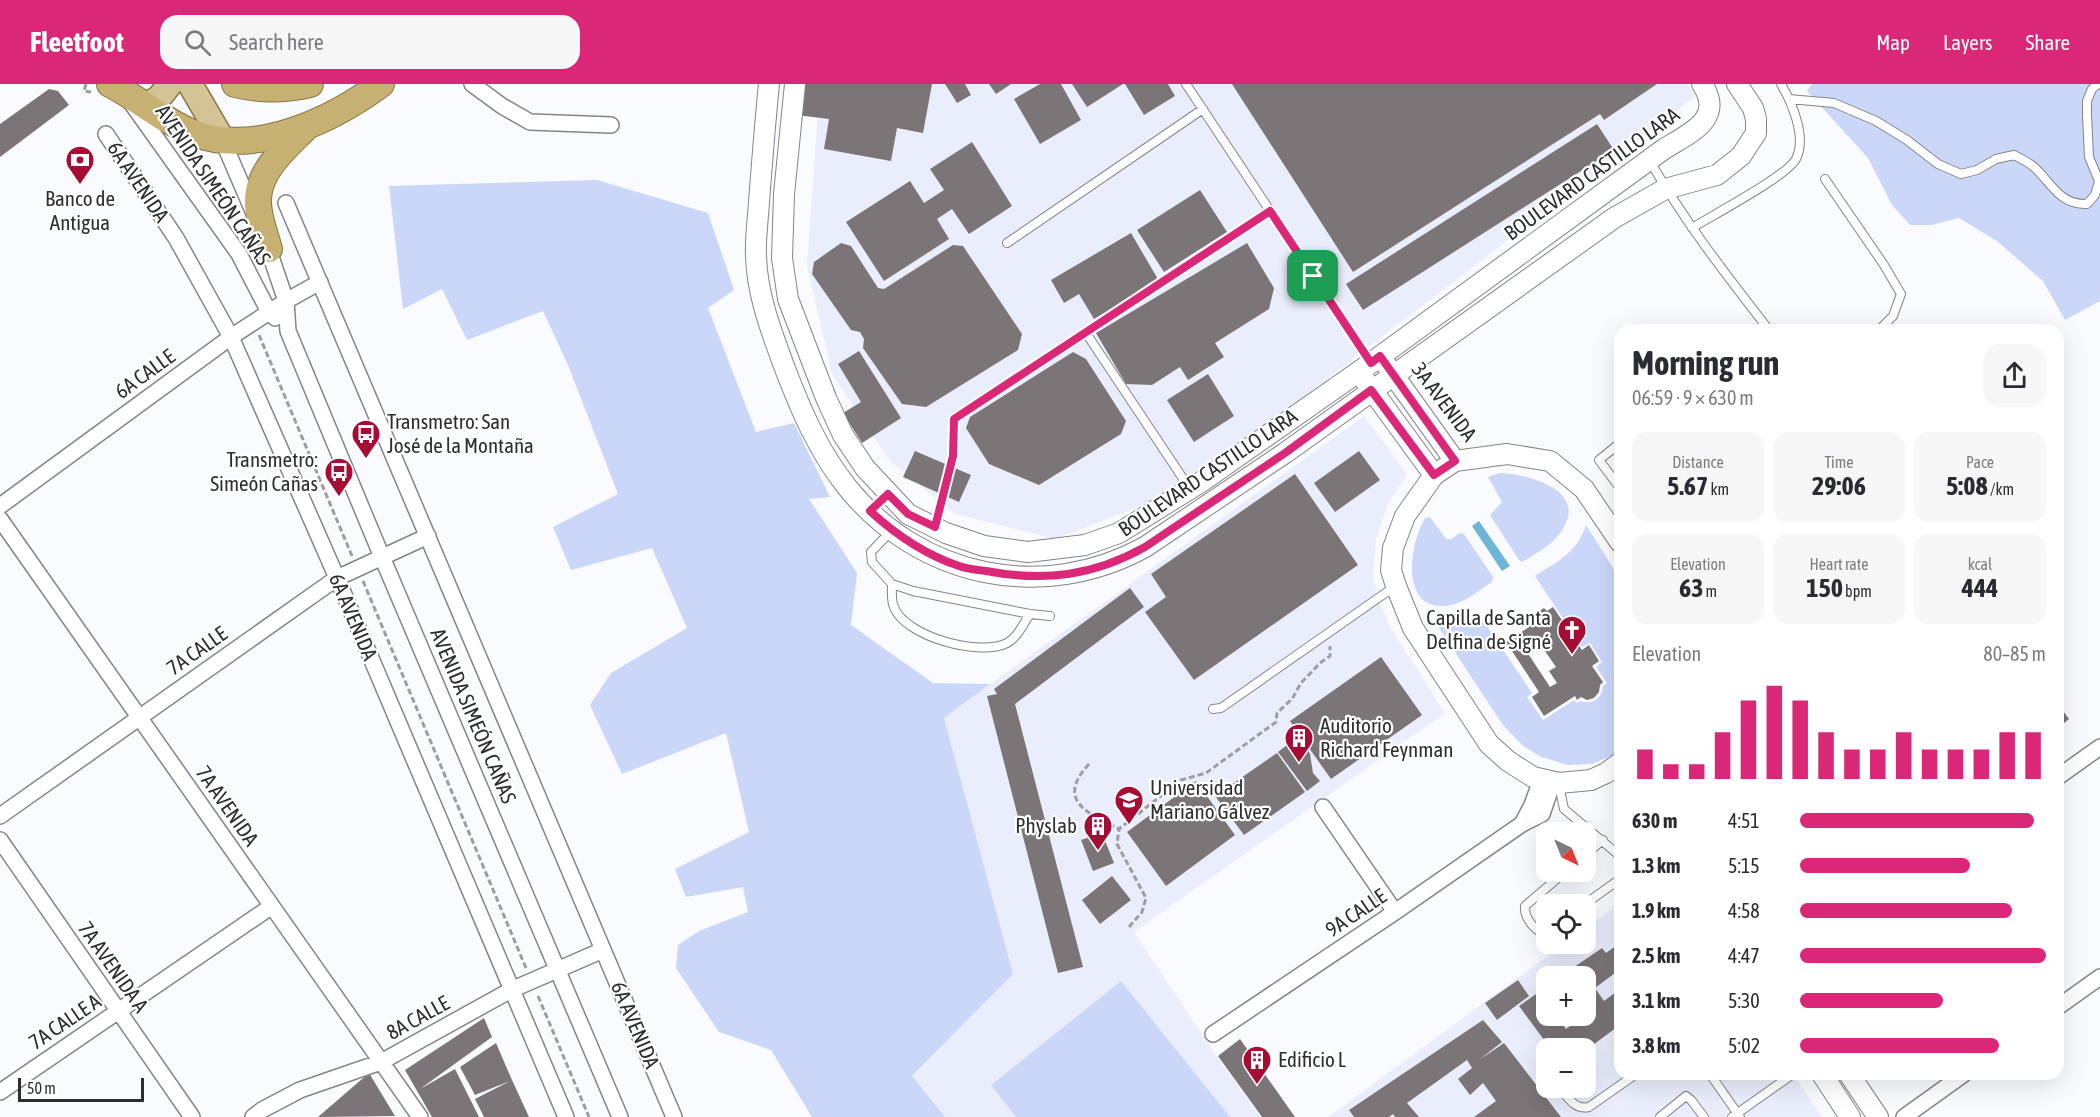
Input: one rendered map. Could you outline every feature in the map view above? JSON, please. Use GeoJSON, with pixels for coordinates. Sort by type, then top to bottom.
{"type":"FeatureCollection","features":[{"type":"Feature","properties":{"kind":"highway"},"geometry":{"type":"LineString","coordinates":[[235,84],[270,89],[310,84]]}},
{"type":"Feature","properties":{"kind":"highway"},"geometry":{"type":"LineString","coordinates":[[118,86],[186,130],[205,137],[245,141],[264,139],[308,125],[381,84]]}},
{"type":"Feature","properties":{"kind":"highway"},"geometry":{"type":"LineString","coordinates":[[269,249],[258,199],[264,177],[272,164],[308,125]]}},
{"type":"Feature","properties":{"kind":"main road"},"geometry":{"type":"LineString","coordinates":[[145,105],[158,99],[170,84]]}},
{"type":"Feature","properties":{"kind":"main road"},"geometry":{"type":"LineString","coordinates":[[190,84],[222,140]]}},
{"type":"Feature","properties":{"kind":"street"},"geometry":{"type":"LineString","coordinates":[[472,84],[502,106],[530,122],[611,125]]}},
{"type":"Feature","properties":{"kind":"street","name":"BOULEVARD CASTILLO LARA"},"geometry":{"type":"LineString","coordinates":[[769,84],[756,256],[762,298],[774,338],[798,404],[820,447],[846,486],[870,511],[891,531],[924,550],[960,567],[1005,575],[1051,577],[1095,569],[1129,555],[1285,453],[1614,218],[1665,189],[1717,175],[1732,165],[1749,146],[1756,133],[1753,108],[1737,84]]}},
{"type":"Feature","properties":{"kind":"street","name":"BOULEVARD CASTILLO LARA"},"geometry":{"type":"LineString","coordinates":[[795,84],[784,194],[782,258],[788,299],[826,398],[843,435],[865,468],[908,514],[984,546],[1028,552],[1085,545],[1119,533],[1196,486],[1270,435],[1704,123],[1709,112],[1709,101],[1702,84]]}},
{"type":"Feature","properties":{"kind":"street","name":"AVENIDA SIMEÓN CAÑAS"},"geometry":{"type":"LineString","coordinates":[[118,86],[239,254],[269,312],[288,331]]}},
{"type":"Feature","properties":{"kind":"street","name":"6A AVENIDA"},"geometry":{"type":"LineString","coordinates":[[106,134],[176,238],[231,338],[337,578],[566,1117]]}},
{"type":"Feature","properties":{"kind":"street","name":"AVENIDA SIMEÓN CAÑAS"},"geometry":{"type":"LineString","coordinates":[[222,140],[269,249],[286,301],[288,331],[620,1117]]}},
{"type":"Feature","properties":{"kind":"street","name":"6A AVENIDA"},"geometry":{"type":"LineString","coordinates":[[262,223],[287,206],[674,1117]]}},
{"type":"Feature","properties":{"kind":"street"},"geometry":{"type":"LineString","coordinates":[[756,256],[782,258]]}},
{"type":"Feature","properties":{"kind":"street"},"geometry":{"type":"LineString","coordinates":[[1490,277],[1504,296]]}},
{"type":"Feature","properties":{"kind":"street","name":"6A CALLE"},"geometry":{"type":"LineString","coordinates":[[0,506],[252,323],[320,282]]}},
{"type":"Feature","properties":{"kind":"street"},"geometry":{"type":"LineString","coordinates":[[1370,364],[1371,390],[1434,475]]}},
{"type":"Feature","properties":{"kind":"street","name":"3A AVENIDA"},"geometry":{"type":"LineString","coordinates":[[1370,364],[1393,374],[1455,461],[1507,454],[1550,461],[1584,489],[1614,533]]}},
{"type":"Feature","properties":{"kind":"street"},"geometry":{"type":"LineString","coordinates":[[1270,435],[1285,453]]}},
{"type":"Feature","properties":{"kind":"street"},"geometry":{"type":"LineString","coordinates":[[1455,461],[1434,475],[1406,516],[1393,548],[1391,570],[1413,628],[1489,744],[1508,761],[1533,777],[1551,782],[1591,780],[1614,773]]}},
{"type":"Feature","properties":{"kind":"street"},"geometry":{"type":"LineString","coordinates":[[1196,486],[1215,500]]}},
{"type":"Feature","properties":{"kind":"street"},"geometry":{"type":"LineString","coordinates":[[870,511],[888,494]]}},
{"type":"Feature","properties":{"kind":"street","name":"7A AVENIDA"},"geometry":{"type":"LineString","coordinates":[[0,519],[420,1117]]}},
{"type":"Feature","properties":{"kind":"street"},"geometry":{"type":"LineString","coordinates":[[1119,533],[1129,555]]}},
{"type":"Feature","properties":{"kind":"street","name":"7A CALLE"},"geometry":{"type":"LineString","coordinates":[[0,816],[337,578],[428,536]]}},
{"type":"Feature","properties":{"kind":"street"},"geometry":{"type":"LineString","coordinates":[[2064,773],[2100,747]]}},
{"type":"Feature","properties":{"kind":"street","name":"9A CALLE"},"geometry":{"type":"LineString","coordinates":[[1213,1034],[1522,824],[1532,804],[1551,782]]}},
{"type":"Feature","properties":{"kind":"street"},"geometry":{"type":"LineString","coordinates":[[1323,807],[1395,912]]}},
{"type":"Feature","properties":{"kind":"street","name":"7A AVENIDA A"},"geometry":{"type":"LineString","coordinates":[[0,840],[192,1117]]}},
{"type":"Feature","properties":{"kind":"street","name":"7A CALLE A"},"geometry":{"type":"LineString","coordinates":[[0,1092],[272,906]]}},
{"type":"Feature","properties":{"kind":"street","name":"8A CALLE"},"geometry":{"type":"LineString","coordinates":[[253,1117],[300,1089],[381,1062],[511,990],[603,950]]}},
{"type":"Feature","properties":{"kind":"street"},"geometry":{"type":"LineString","coordinates":[[2064,1003],[2100,977]]}},
{"type":"Feature","properties":{"kind":"street"},"geometry":{"type":"LineString","coordinates":[[1826,1080],[1850,1117]]}},
{"type":"Feature","properties":{"kind":"street"},"geometry":{"type":"LineString","coordinates":[[1853,1080],[1878,1117]]}},
{"type":"Feature","properties":{"kind":"street"},"geometry":{"type":"LineString","coordinates":[[1904,1117],[1956,1080]]}},
{"type":"Feature","properties":{"kind":"lane"},"geometry":{"type":"LineString","coordinates":[[1186,84],[1370,364]]}},
{"type":"Feature","properties":{"kind":"lane"},"geometry":{"type":"LineString","coordinates":[[1692,228],[1785,172],[1796,158],[1800,137],[1789,99],[1781,84]]}},
{"type":"Feature","properties":{"kind":"lane"},"geometry":{"type":"LineString","coordinates":[[1789,99],[1834,103],[1876,122],[1907,140],[1938,164],[1961,174],[1977,170],[1996,159],[2014,155],[2034,166],[2056,192],[2074,205],[2087,204],[2095,195],[2099,181],[2089,157],[2087,101],[2092,89],[2098,84]]}},
{"type":"Feature","properties":{"kind":"lane"},"geometry":{"type":"LineString","coordinates":[[1007,243],[1203,109]]}},
{"type":"Feature","properties":{"kind":"lane"},"geometry":{"type":"LineString","coordinates":[[1650,160],[1665,189],[1692,228],[1764,324]]}},
{"type":"Feature","properties":{"kind":"lane"},"geometry":{"type":"LineString","coordinates":[[1825,179],[1884,265],[1900,294],[1893,316],[1885,324]]}},
{"type":"Feature","properties":{"kind":"lane"},"geometry":{"type":"LineString","coordinates":[[935,527],[953,456],[954,419],[1270,211]]}},
{"type":"Feature","properties":{"kind":"lane"},"geometry":{"type":"LineString","coordinates":[[1086,333],[1196,486]]}},
{"type":"Feature","properties":{"kind":"lane"},"geometry":{"type":"LineString","coordinates":[[1614,448],[1599,460],[1614,478]]}},
{"type":"Feature","properties":{"kind":"lane"},"geometry":{"type":"LineString","coordinates":[[891,531],[871,552],[872,562],[892,584],[913,591],[1050,616]]}},
{"type":"Feature","properties":{"kind":"lane"},"geometry":{"type":"LineString","coordinates":[[892,584],[894,607],[903,618],[924,634],[960,645],[992,648],[1006,644],[1014,638],[1030,614]]}},
{"type":"Feature","properties":{"kind":"lane"},"geometry":{"type":"LineString","coordinates":[[1214,709],[1221,708],[1396,586]]}},
{"type":"Feature","properties":{"kind":"lane"},"geometry":{"type":"LineString","coordinates":[[1551,782],[1564,809],[1614,850]]}},
{"type":"Feature","properties":{"kind":"lane"},"geometry":{"type":"LineString","coordinates":[[1596,846],[1603,840]]}},
{"type":"Feature","properties":{"kind":"lane"},"geometry":{"type":"LineString","coordinates":[[1539,894],[1553,882]]}},
{"type":"Feature","properties":{"kind":"lane"},"geometry":{"type":"LineString","coordinates":[[1596,896],[1614,883]]}},
{"type":"Feature","properties":{"kind":"lane"},"geometry":{"type":"LineString","coordinates":[[1536,896],[1525,906],[1525,911],[1536,929]]}},
{"type":"Feature","properties":{"kind":"lane"},"geometry":{"type":"LineString","coordinates":[[1568,1098],[1575,1106],[1589,1107],[1627,1080]]}},
{"type":"Feature","properties":{"kind":"lane"},"geometry":{"type":"LineString","coordinates":[[1714,1080],[1737,1116],[1784,1080]]}},
{"type":"Feature","properties":{"kind":"lane"},"geometry":{"type":"LineString","coordinates":[[1660,1117],[1686,1096],[1704,1117]]}},
{"type":"Feature","properties":{"kind":"path"},"geometry":{"type":"LineString","coordinates":[[84,91],[86,84]]}},
{"type":"Feature","properties":{"kind":"path"},"geometry":{"type":"LineString","coordinates":[[252,323],[589,1117]]}},
{"type":"Feature","properties":{"kind":"path"},"geometry":{"type":"LineString","coordinates":[[1129,927],[1142,912],[1146,898],[1117,844],[1119,829],[1181,780],[1206,773],[1276,722],[1277,713],[1292,699],[1301,683],[1330,656],[1332,650]]}},
{"type":"Feature","properties":{"kind":"path"},"geometry":{"type":"LineString","coordinates":[[1089,764],[1081,773],[1075,790],[1076,802],[1082,808],[1119,829]]}},
{"type":"Feature","properties":{"kind":"shaded area"},"geometry":{"type":"Polygon","coordinates":[[[820,84],[1687,84],[1696,96],[1293,405],[1149,503],[1055,539],[955,514],[889,460],[832,374],[807,266],[820,84]]]}},
{"type":"Feature","properties":{"kind":"shaded area"},"geometry":{"type":"Polygon","coordinates":[[[1812,84],[2100,84],[2100,301],[2065,320],[2043,281],[1997,241],[1959,218],[1932,225],[1910,225],[1892,205],[1868,158],[1807,91],[1812,84]]]}},
{"type":"Feature","properties":{"kind":"shaded area"},"geometry":{"type":"Polygon","coordinates":[[[597,180],[708,213],[734,290],[708,308],[756,432],[794,423],[830,497],[809,499],[857,573],[851,625],[933,683],[990,684],[944,718],[1013,974],[912,1076],[945,1117],[812,1117],[771,1050],[719,1032],[676,968],[678,945],[699,931],[748,912],[743,887],[686,897],[675,869],[749,832],[726,733],[622,774],[590,705],[611,673],[687,628],[652,548],[571,570],[553,527],[618,494],[568,365],[543,311],[467,340],[442,289],[403,309],[389,186],[597,180]]]}},
{"type":"Feature","properties":{"kind":"shaded area","name":"Universidad Mariano Gálvez"},"geometry":{"type":"Polygon","coordinates":[[[1364,416],[1407,474],[1388,504],[1376,540],[1373,575],[1378,599],[1390,627],[1445,713],[1134,932],[1260,1117],[945,1117],[912,1076],[1013,974],[943,718],[1364,416]]]}},
{"type":"Feature","properties":{"kind":"shaded area"},"geometry":{"type":"Polygon","coordinates":[[[1500,473],[1528,478],[1555,489],[1564,498],[1568,509],[1567,522],[1557,537],[1522,562],[1490,515],[1502,502],[1488,477],[1500,473]]]}},
{"type":"Feature","properties":{"kind":"shaded area"},"geometry":{"type":"Polygon","coordinates":[[[1430,517],[1446,539],[1451,539],[1460,533],[1464,534],[1493,577],[1492,582],[1462,601],[1451,605],[1435,605],[1423,600],[1416,591],[1412,563],[1414,548],[1425,518],[1430,517]]]}},
{"type":"Feature","properties":{"kind":"shaded area"},"geometry":{"type":"Polygon","coordinates":[[[1479,521],[1510,566],[1502,571],[1472,526],[1479,521]]]}},
{"type":"Feature","properties":{"kind":"shaded area"},"geometry":{"type":"Polygon","coordinates":[[[1586,525],[1614,569],[1614,755],[1592,764],[1568,765],[1541,757],[1522,745],[1503,725],[1437,625],[1459,624],[1478,613],[1532,693],[1527,697],[1543,720],[1574,700],[1577,703],[1596,700],[1607,683],[1596,667],[1602,662],[1590,643],[1582,647],[1535,576],[1559,561],[1582,535],[1586,525]]]}},
{"type":"Feature","properties":{"kind":"shaded area"},"geometry":{"type":"Polygon","coordinates":[[[1614,907],[1614,1080],[1797,1080],[1822,1117],[1328,1117],[1550,954],[1596,954],[1596,921],[1614,907]]]}},
{"type":"Feature","properties":{"kind":"shaded area"},"geometry":{"type":"Polygon","coordinates":[[[1121,981],[1230,1117],[1016,1117],[991,1085],[1121,981]]]}},
{"type":"Feature","properties":{"kind":"building"},"geometry":{"type":"Polygon","coordinates":[[[801,84],[932,84],[923,133],[897,128],[891,161],[824,149],[829,119],[797,115],[801,84]]]}},
{"type":"Feature","properties":{"kind":"building"},"geometry":{"type":"Polygon","coordinates":[[[945,84],[965,84],[971,95],[957,103],[945,84]]]}},
{"type":"Feature","properties":{"kind":"building"},"geometry":{"type":"Polygon","coordinates":[[[989,84],[1011,84],[996,94],[989,84]]]}},
{"type":"Feature","properties":{"kind":"building"},"geometry":{"type":"Polygon","coordinates":[[[1040,84],[1061,84],[1081,120],[1040,144],[1014,99],[1040,84]]]}},
{"type":"Feature","properties":{"kind":"building"},"geometry":{"type":"Polygon","coordinates":[[[1072,84],[1123,84],[1087,107],[1072,84]]]}},
{"type":"Feature","properties":{"kind":"building"},"geometry":{"type":"Polygon","coordinates":[[[1125,84],[1168,84],[1175,96],[1144,115],[1125,84]]]}},
{"type":"Feature","properties":{"kind":"building"},"geometry":{"type":"Polygon","coordinates":[[[1232,84],[1657,84],[1604,120],[1600,114],[1353,272],[1232,84]]]}},
{"type":"Feature","properties":{"kind":"building"},"geometry":{"type":"Polygon","coordinates":[[[49,89],[58,91],[69,105],[0,157],[0,124],[49,89]]]}},
{"type":"Feature","properties":{"kind":"building"},"geometry":{"type":"Polygon","coordinates":[[[1597,124],[1614,150],[1363,310],[1346,284],[1597,124]]]}},
{"type":"Feature","properties":{"kind":"building"},"geometry":{"type":"Polygon","coordinates":[[[972,142],[1012,206],[969,234],[952,209],[937,219],[949,239],[884,281],[846,222],[910,181],[924,203],[944,190],[930,169],[972,142]]]}},
{"type":"Feature","properties":{"kind":"building"},"geometry":{"type":"Polygon","coordinates":[[[1200,190],[1227,232],[1164,272],[1137,230],[1200,190]]]}},
{"type":"Feature","properties":{"kind":"building"},"geometry":{"type":"Polygon","coordinates":[[[1131,233],[1159,281],[1094,319],[1079,294],[1064,303],[1051,280],[1131,233]]]}},
{"type":"Feature","properties":{"kind":"building"},"geometry":{"type":"Polygon","coordinates":[[[841,243],[851,246],[878,288],[884,289],[953,245],[963,246],[1022,334],[1018,350],[926,407],[902,404],[863,348],[864,339],[860,332],[851,330],[812,274],[814,262],[841,243]]]}},
{"type":"Feature","properties":{"kind":"building"},"geometry":{"type":"Polygon","coordinates":[[[1247,243],[1274,288],[1269,309],[1215,343],[1224,357],[1188,380],[1180,367],[1152,385],[1126,384],[1096,333],[1247,243]]]}},
{"type":"Feature","properties":{"kind":"building"},"geometry":{"type":"Polygon","coordinates":[[[859,351],[901,418],[862,443],[843,413],[861,402],[838,364],[859,351]]]}},
{"type":"Feature","properties":{"kind":"building"},"geometry":{"type":"Polygon","coordinates":[[[1073,352],[1086,359],[1126,421],[1121,434],[1039,485],[989,464],[966,428],[970,417],[1073,352]]]}},
{"type":"Feature","properties":{"kind":"building"},"geometry":{"type":"Polygon","coordinates":[[[1208,374],[1234,416],[1194,442],[1167,400],[1208,374]]]}},
{"type":"Feature","properties":{"kind":"building"},"geometry":{"type":"Polygon","coordinates":[[[915,451],[971,475],[959,502],[903,477],[915,451]]]}},
{"type":"Feature","properties":{"kind":"building"},"geometry":{"type":"Polygon","coordinates":[[[1359,451],[1380,480],[1335,512],[1314,483],[1359,451]]]}},
{"type":"Feature","properties":{"kind":"building"},"geometry":{"type":"Polygon","coordinates":[[[1295,474],[1358,565],[1194,680],[1145,612],[1166,597],[1151,574],[1295,474]]]}},
{"type":"Feature","properties":{"kind":"building"},"geometry":{"type":"Polygon","coordinates":[[[1130,588],[1144,607],[1015,704],[1083,967],[1058,973],[987,696],[997,694],[994,689],[1130,588]]]}},
{"type":"Feature","properties":{"kind":"building","name":"Capilla de Santa Delfina de Signé"},"geometry":{"type":"Polygon","coordinates":[[[1553,607],[1582,650],[1589,645],[1599,661],[1592,666],[1603,682],[1594,698],[1587,700],[1581,697],[1577,700],[1575,696],[1544,716],[1532,697],[1539,692],[1506,642],[1529,627],[1528,624],[1534,619],[1532,616],[1544,608],[1547,611],[1553,607]],[[1538,641],[1525,649],[1550,687],[1557,683],[1549,671],[1556,667],[1538,641]]]}},
{"type":"Feature","properties":{"kind":"building"},"geometry":{"type":"Polygon","coordinates":[[[1381,657],[1422,715],[1331,779],[1290,721],[1381,657]]]}},
{"type":"Feature","properties":{"kind":"building"},"geometry":{"type":"Polygon","coordinates":[[[2064,712],[2069,719],[2064,723],[2064,712]]]}},
{"type":"Feature","properties":{"kind":"building","name":"Auditorio Richard Feynman"},"geometry":{"type":"Polygon","coordinates":[[[1298,744],[1306,747],[1310,754],[1313,773],[1320,781],[1307,791],[1278,752],[1287,745],[1298,744]]]}},
{"type":"Feature","properties":{"kind":"building"},"geometry":{"type":"Polygon","coordinates":[[[1277,753],[1305,792],[1244,835],[1215,796],[1277,753]]]}},
{"type":"Feature","properties":{"kind":"building"},"geometry":{"type":"Polygon","coordinates":[[[1196,781],[1235,835],[1166,886],[1127,832],[1196,781]]]}},
{"type":"Feature","properties":{"kind":"building","name":"Physlab"},"geometry":{"type":"Polygon","coordinates":[[[1102,833],[1114,863],[1093,871],[1081,840],[1102,833]]]}},
{"type":"Feature","properties":{"kind":"building"},"geometry":{"type":"Polygon","coordinates":[[[1112,876],[1131,900],[1100,924],[1082,900],[1112,876]]]}},
{"type":"Feature","properties":{"kind":"building"},"geometry":{"type":"Polygon","coordinates":[[[1614,947],[1614,974],[1596,987],[1596,966],[1576,966],[1602,948],[1606,953],[1614,947]]]}},
{"type":"Feature","properties":{"kind":"building"},"geometry":{"type":"Polygon","coordinates":[[[1518,980],[1529,996],[1497,1020],[1485,1003],[1518,980]]]}},
{"type":"Feature","properties":{"kind":"building"},"geometry":{"type":"Polygon","coordinates":[[[1596,989],[1604,1001],[1614,994],[1614,1029],[1596,1043],[1596,1038],[1543,1038],[1519,1006],[1536,994],[1536,1026],[1564,1026],[1566,1029],[1570,1026],[1596,1026],[1596,989]]]}},
{"type":"Feature","properties":{"kind":"building"},"geometry":{"type":"Polygon","coordinates":[[[484,1018],[492,1037],[420,1089],[455,1069],[479,1117],[432,1117],[405,1070],[484,1018]]]}},
{"type":"Feature","properties":{"kind":"building"},"geometry":{"type":"Polygon","coordinates":[[[1483,1020],[1502,1042],[1479,1060],[1504,1043],[1536,1085],[1536,1098],[1546,1098],[1561,1117],[1474,1117],[1496,1101],[1483,1083],[1470,1095],[1458,1079],[1472,1068],[1467,1060],[1407,1103],[1419,1117],[1395,1117],[1393,1114],[1389,1117],[1354,1117],[1349,1110],[1483,1020]]]}},
{"type":"Feature","properties":{"kind":"building","name":"Edificio L"},"geometry":{"type":"Polygon","coordinates":[[[1240,1039],[1295,1117],[1262,1117],[1218,1056],[1240,1039]]]}},
{"type":"Feature","properties":{"kind":"building"},"geometry":{"type":"Polygon","coordinates":[[[496,1043],[529,1117],[484,1117],[475,1099],[510,1081],[475,1095],[460,1067],[496,1043]]]}},
{"type":"Feature","properties":{"kind":"building"},"geometry":{"type":"Polygon","coordinates":[[[369,1073],[395,1116],[318,1117],[369,1073]]]}},
{"type":"Feature","properties":{"kind":"place","name":"Banco de Antigua"},"geometry":{"type":"Point","coordinates":[80,186]}},
{"type":"Feature","properties":{"kind":"place","name":"Transmetro: San José de la Montaña"},"geometry":{"type":"Point","coordinates":[366,460]}},
{"type":"Feature","properties":{"kind":"place","name":"Transmetro: Simeón Cañas"},"geometry":{"type":"Point","coordinates":[339,498]}},
{"type":"Feature","properties":{"kind":"place","name":"Capilla de Santa Delfina de Signé"},"geometry":{"type":"Point","coordinates":[1572,656]}},
{"type":"Feature","properties":{"kind":"place","name":"Auditorio Richard Feynman"},"geometry":{"type":"Point","coordinates":[1299,764]}},
{"type":"Feature","properties":{"kind":"place","name":"Universidad Mariano Gálvez"},"geometry":{"type":"Point","coordinates":[1129,826]}},
{"type":"Feature","properties":{"kind":"place","name":"Physlab"},"geometry":{"type":"Point","coordinates":[1098,852]}},
{"type":"Feature","properties":{"kind":"place","name":"Edificio L"},"geometry":{"type":"Point","coordinates":[1257,1086]}},
{"type":"Feature","properties":{"kind":"route"},"geometry":{"type":"LineString","coordinates":[[1270,211],[1313,276],[1371,363],[1380,356],[1455,461],[1434,475],[1371,390],[1285,453],[1145,547],[1095,569],[1051,577],[1005,575],[960,567],[891,531],[870,511],[888,494],[908,514],[935,527],[953,456],[954,419],[1270,211]]}}]}
